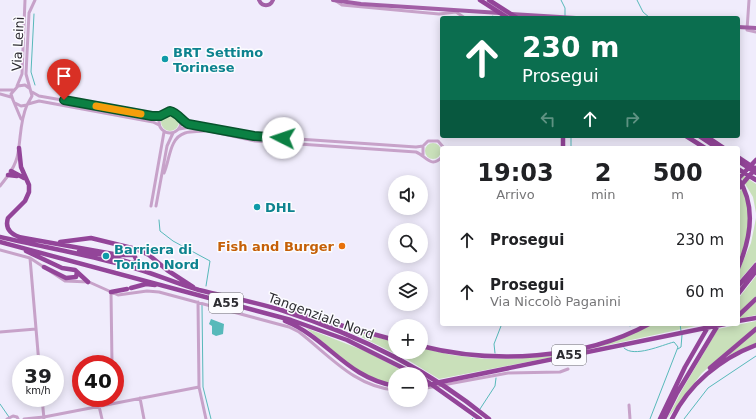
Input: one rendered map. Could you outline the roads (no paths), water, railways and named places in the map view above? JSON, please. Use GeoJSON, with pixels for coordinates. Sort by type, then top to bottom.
{"type":"FeatureCollection","features":[{"type":"Feature","properties":{"kind":"highway"},"geometry":{"type":"LineString","coordinates":[[480,0],[505,16]]}},
{"type":"Feature","properties":{"kind":"highway"},"geometry":{"type":"LineString","coordinates":[[489,0],[514,16]]}},
{"type":"Feature","properties":{"kind":"highway"},"geometry":{"type":"LineString","coordinates":[[492,8],[501,16]]}},
{"type":"Feature","properties":{"kind":"highway"},"geometry":{"type":"LineString","coordinates":[[689,138],[699,146]]}},
{"type":"Feature","properties":{"kind":"highway"},"geometry":{"type":"LineString","coordinates":[[689,138],[702,146]]}},
{"type":"Feature","properties":{"kind":"highway"},"geometry":{"type":"LineString","coordinates":[[702,138],[714,146]]}},
{"type":"Feature","properties":{"kind":"highway"},"geometry":{"type":"LineString","coordinates":[[709,138],[721,146]]}},
{"type":"Feature","properties":{"kind":"highway"},"geometry":{"type":"LineString","coordinates":[[709,138],[724,146]]}},
{"type":"Feature","properties":{"kind":"highway"},"geometry":{"type":"LineString","coordinates":[[19,148],[23,177],[29,185],[28,195],[10,215],[7,221],[11,234],[118,255],[134,255],[137,259],[134,263]]}},
{"type":"Feature","properties":{"kind":"highway"},"geometry":{"type":"LineString","coordinates":[[740,157],[756,165]]}},
{"type":"Feature","properties":{"kind":"highway"},"geometry":{"type":"LineString","coordinates":[[740,162],[756,173]]}},
{"type":"Feature","properties":{"kind":"highway"},"geometry":{"type":"LineString","coordinates":[[740,177],[756,165]]}},
{"type":"Feature","properties":{"kind":"highway"},"geometry":{"type":"LineString","coordinates":[[740,185],[756,165]]}},
{"type":"Feature","properties":{"kind":"highway"},"geometry":{"type":"LineString","coordinates":[[740,170],[756,180]]}},
{"type":"Feature","properties":{"kind":"highway"},"geometry":{"type":"LineString","coordinates":[[10,173],[23,177]]}},
{"type":"Feature","properties":{"kind":"highway"},"geometry":{"type":"LineString","coordinates":[[740,182],[749,194],[753,215],[750,237],[740,263]]}},
{"type":"Feature","properties":{"kind":"highway"},"geometry":{"type":"LineString","coordinates":[[0,237],[64,250],[95,252],[134,263],[154,275]]}},
{"type":"Feature","properties":{"kind":"highway"},"geometry":{"type":"LineString","coordinates":[[53,242],[91,238],[136,249],[149,255],[167,270],[198,290]]}},
{"type":"Feature","properties":{"kind":"highway"},"geometry":{"type":"LineString","coordinates":[[0,242],[17,247],[62,268],[74,269],[88,282]]}},
{"type":"Feature","properties":{"kind":"highway","name":"Tangenziale Nord"},"geometry":{"type":"LineString","coordinates":[[17,247],[265,313],[347,340],[401,367]]}},
{"type":"Feature","properties":{"kind":"highway","name":"Tangenziale Nord"},"geometry":{"type":"LineString","coordinates":[[64,250],[105,260],[198,290],[283,311],[340,331],[393,355],[445,386],[489,419]]}},
{"type":"Feature","properties":{"kind":"highway"},"geometry":{"type":"LineString","coordinates":[[740,284],[756,265]]}},
{"type":"Feature","properties":{"kind":"highway"},"geometry":{"type":"LineString","coordinates":[[44,268],[69,279],[76,278],[77,272]]}},
{"type":"Feature","properties":{"kind":"highway"},"geometry":{"type":"LineString","coordinates":[[740,291],[756,271]]}},
{"type":"Feature","properties":{"kind":"highway"},"geometry":{"type":"LineString","coordinates":[[111,292],[152,284],[188,293]]}},
{"type":"Feature","properties":{"kind":"highway"},"geometry":{"type":"LineString","coordinates":[[740,314],[756,299]]}},
{"type":"Feature","properties":{"kind":"highway","name":"A55"},"geometry":{"type":"LineString","coordinates":[[283,311],[298,313],[388,338]]}},
{"type":"Feature","properties":{"kind":"highway","name":"A55"},"geometry":{"type":"LineString","coordinates":[[265,313],[301,328],[361,374],[388,384]]}},
{"type":"Feature","properties":{"kind":"highway"},"geometry":{"type":"LineString","coordinates":[[740,321],[756,318]]}},
{"type":"Feature","properties":{"kind":"highway","name":"A55"},"geometry":{"type":"LineString","coordinates":[[428,348],[446,352],[480,356],[505,357],[540,355],[598,344],[644,326]]}},
{"type":"Feature","properties":{"kind":"highway"},"geometry":{"type":"LineString","coordinates":[[660,419],[707,326]]}},
{"type":"Feature","properties":{"kind":"highway","name":"A55"},"geometry":{"type":"LineString","coordinates":[[428,385],[447,380],[710,326]]}},
{"type":"Feature","properties":{"kind":"highway"},"geometry":{"type":"LineString","coordinates":[[704,333],[711,326]]}},
{"type":"Feature","properties":{"kind":"highway"},"geometry":{"type":"LineString","coordinates":[[691,331],[715,326]]}},
{"type":"Feature","properties":{"kind":"highway","name":"A55"},"geometry":{"type":"LineString","coordinates":[[664,419],[677,393],[717,326]]}},
{"type":"Feature","properties":{"kind":"highway"},"geometry":{"type":"LineString","coordinates":[[672,419],[708,369],[756,329]]}},
{"type":"Feature","properties":{"kind":"highway"},"geometry":{"type":"LineString","coordinates":[[694,388],[722,362],[756,345]]}},
{"type":"Feature","properties":{"kind":"highway"},"geometry":{"type":"LineString","coordinates":[[428,382],[480,419]]}},
{"type":"Feature","properties":{"kind":"main road"},"geometry":{"type":"LineString","coordinates":[[259,0],[266,6],[274,0]]}},
{"type":"Feature","properties":{"kind":"main road"},"geometry":{"type":"LineString","coordinates":[[335,0],[384,5],[546,16]]}},
{"type":"Feature","properties":{"kind":"main road"},"geometry":{"type":"LineString","coordinates":[[740,27],[756,28]]}},
{"type":"Feature","properties":{"kind":"street","name":"Via Leinì"},"geometry":{"type":"LineString","coordinates":[[17,86],[22,74],[25,0]]}},
{"type":"Feature","properties":{"kind":"street","name":"Via Leinì"},"geometry":{"type":"LineString","coordinates":[[31,91],[26,74],[29,13],[35,0]]}},
{"type":"Feature","properties":{"kind":"street"},"geometry":{"type":"LineString","coordinates":[[335,0],[342,5],[439,14],[456,12],[462,16]]}},
{"type":"Feature","properties":{"kind":"street"},"geometry":{"type":"LineString","coordinates":[[749,0],[747,28],[748,31],[756,32]]}},
{"type":"Feature","properties":{"kind":"street"},"geometry":{"type":"LineString","coordinates":[[379,8],[384,5]]}},
{"type":"Feature","properties":{"kind":"street"},"geometry":{"type":"LineString","coordinates":[[21,119],[12,97],[13,90],[17,86],[25,85],[31,91],[45,97],[160,116],[170,111],[177,114],[181,120],[188,124],[254,136],[416,147],[423,146]]}},
{"type":"Feature","properties":{"kind":"street"},"geometry":{"type":"LineString","coordinates":[[0,90],[13,90]]}},
{"type":"Feature","properties":{"kind":"street"},"geometry":{"type":"LineString","coordinates":[[0,186],[10,173],[16,161],[19,148],[21,119],[32,99],[31,91]]}},
{"type":"Feature","properties":{"kind":"street"},"geometry":{"type":"LineString","coordinates":[[0,94],[12,97]]}},
{"type":"Feature","properties":{"kind":"street"},"geometry":{"type":"LineString","coordinates":[[15,103],[21,106],[39,101],[153,122],[159,125],[164,132],[151,206]]}},
{"type":"Feature","properties":{"kind":"street"},"geometry":{"type":"LineString","coordinates":[[159,125],[160,116]]}},
{"type":"Feature","properties":{"kind":"street"},"geometry":{"type":"LineString","coordinates":[[179,129],[181,120]]}},
{"type":"Feature","properties":{"kind":"street"},"geometry":{"type":"LineString","coordinates":[[163,174],[167,146],[173,133],[179,129],[192,127],[254,140],[416,152],[430,162],[440,159]]}},
{"type":"Feature","properties":{"kind":"street"},"geometry":{"type":"LineString","coordinates":[[156,206],[163,174],[173,144],[178,137],[188,132],[206,131]]}},
{"type":"Feature","properties":{"kind":"street"},"geometry":{"type":"LineString","coordinates":[[164,132],[173,133]]}},
{"type":"Feature","properties":{"kind":"street"},"geometry":{"type":"LineString","coordinates":[[423,157],[423,146],[428,140],[434,140],[441,143],[443,146]]}},
{"type":"Feature","properties":{"kind":"street"},"geometry":{"type":"LineString","coordinates":[[0,250],[30,258],[65,281],[88,282],[99,288],[121,296],[141,291],[155,291],[293,329],[357,378],[379,387],[388,389]]}},
{"type":"Feature","properties":{"kind":"street"},"geometry":{"type":"LineString","coordinates":[[30,258],[38,355]]}},
{"type":"Feature","properties":{"kind":"street"},"geometry":{"type":"LineString","coordinates":[[111,292],[112,355]]}},
{"type":"Feature","properties":{"kind":"street"},"geometry":{"type":"LineString","coordinates":[[198,302],[199,387],[206,419]]}},
{"type":"Feature","properties":{"kind":"street"},"geometry":{"type":"LineString","coordinates":[[0,332],[36,329]]}},
{"type":"Feature","properties":{"kind":"street"},"geometry":{"type":"LineString","coordinates":[[428,386],[508,373],[560,372],[568,370]]}},
{"type":"Feature","properties":{"kind":"street"},"geometry":{"type":"LineString","coordinates":[[124,402],[199,387]]}},
{"type":"Feature","properties":{"kind":"street"},"geometry":{"type":"LineString","coordinates":[[140,398],[144,419]]}},
{"type":"Feature","properties":{"kind":"street"},"geometry":{"type":"LineString","coordinates":[[628,405],[630,419]]}},
{"type":"Feature","properties":{"kind":"street"},"geometry":{"type":"LineString","coordinates":[[43,407],[44,418]]}},
{"type":"Feature","properties":{"kind":"street"},"geometry":{"type":"LineString","coordinates":[[24,419],[44,418],[94,407]]}},
{"type":"Feature","properties":{"kind":"street"},"geometry":{"type":"LineString","coordinates":[[99,407],[102,419]]}},
{"type":"Feature","properties":{"kind":"street"},"geometry":{"type":"LineString","coordinates":[[8,418],[17,417],[18,419]]}},
{"type":"Feature","properties":{"kind":"waterway"},"geometry":{"type":"LineString","coordinates":[[561,0],[565,8],[565,16]]}},
{"type":"Feature","properties":{"kind":"waterway"},"geometry":{"type":"LineString","coordinates":[[637,0],[643,12],[648,16]]}},
{"type":"Feature","properties":{"kind":"waterway"},"geometry":{"type":"LineString","coordinates":[[34,14],[31,72],[35,85]]}},
{"type":"Feature","properties":{"kind":"waterway"},"geometry":{"type":"LineString","coordinates":[[571,138],[571,146]]}},
{"type":"Feature","properties":{"kind":"waterway"},"geometry":{"type":"LineString","coordinates":[[159,220],[160,231],[173,241],[210,261],[206,286]]}},
{"type":"Feature","properties":{"kind":"waterway"},"geometry":{"type":"LineString","coordinates":[[202,305],[203,387],[211,419]]}},
{"type":"Feature","properties":{"kind":"waterway"},"geometry":{"type":"LineString","coordinates":[[495,353],[494,344],[501,326]]}},
{"type":"Feature","properties":{"kind":"waterway"},"geometry":{"type":"LineString","coordinates":[[680,326],[681,331]]}},
{"type":"Feature","properties":{"kind":"waterway"},"geometry":{"type":"LineString","coordinates":[[678,349],[681,347],[682,335]]}},
{"type":"Feature","properties":{"kind":"waterway"},"geometry":{"type":"LineString","coordinates":[[624,348],[634,352],[656,348],[674,342],[678,347],[650,419]]}},
{"type":"Feature","properties":{"kind":"waterway"},"geometry":{"type":"LineString","coordinates":[[684,419],[708,388],[756,356]]}},
{"type":"Feature","properties":{"kind":"waterway"},"geometry":{"type":"LineString","coordinates":[[480,409],[495,386],[496,378]]}},
{"type":"Feature","properties":{"kind":"waterway"},"geometry":{"type":"LineString","coordinates":[[0,404],[9,417]]}},
{"type":"Feature","properties":{"kind":"place","name":"BRT Settimo Torinese"},"geometry":{"type":"Point","coordinates":[165,59]}},
{"type":"Feature","properties":{"kind":"place","name":"DHL"},"geometry":{"type":"Point","coordinates":[257,207]}},
{"type":"Feature","properties":{"kind":"place","name":"Fish and Burger"},"geometry":{"type":"Point","coordinates":[342,246]}},
{"type":"Feature","properties":{"kind":"place","name":"Barriera di Torino Nord"},"geometry":{"type":"Point","coordinates":[106,256]}}]}
